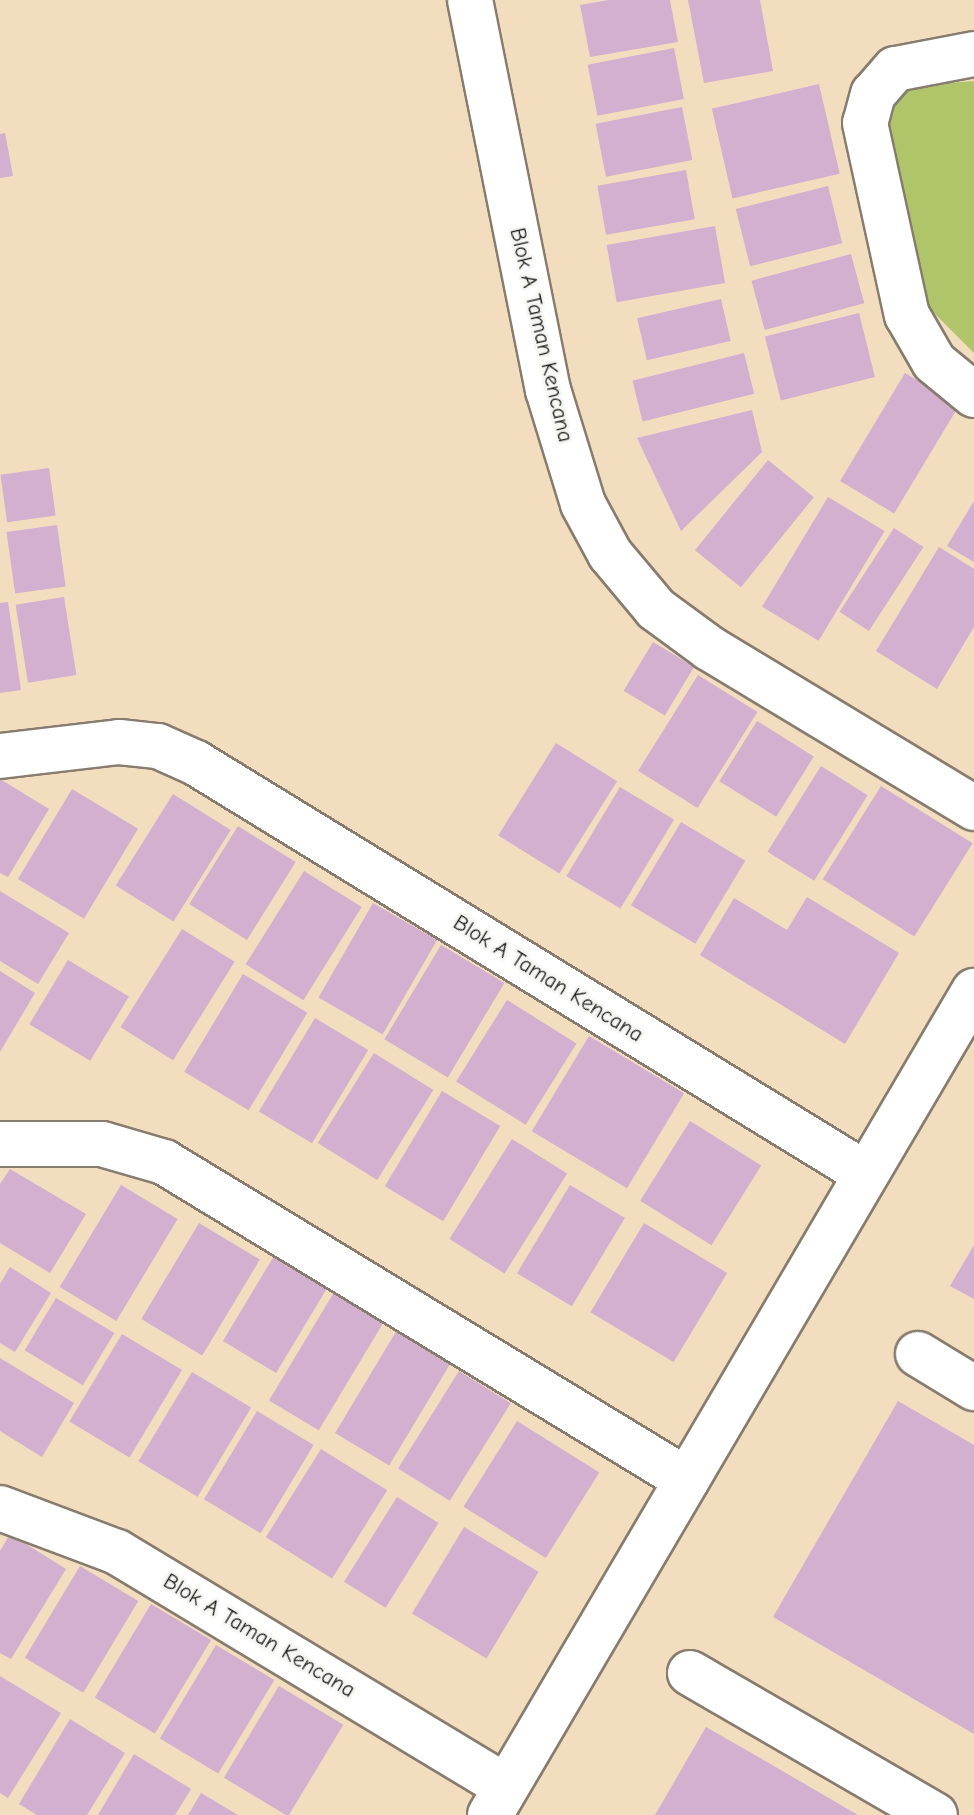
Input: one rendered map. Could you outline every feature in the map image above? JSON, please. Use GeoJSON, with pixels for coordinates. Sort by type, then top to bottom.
{"type":"FeatureCollection","features":[{"type":"Feature","properties":{"kind":"street","name":"Blok A Taman Kencana"},"geometry":{"type":"LineString","coordinates":[[470,0],[548,390],[583,504],[610,554],[656,609],[709,648],[974,808]]}},
{"type":"Feature","properties":{"kind":"street"},"geometry":{"type":"LineString","coordinates":[[974,54],[895,69],[873,94],[865,123],[907,315],[934,362],[974,395]]}},
{"type":"Feature","properties":{"kind":"street","name":"Blok A Taman Kencana"},"geometry":{"type":"LineString","coordinates":[[0,756],[119,742],[158,746],[196,763],[866,1174]]}},
{"type":"Feature","properties":{"kind":"street","name":"Blok A Taman Kencana"},"geometry":{"type":"LineString","coordinates":[[0,1508],[117,1552],[498,1801],[974,991]]}},
{"type":"Feature","properties":{"kind":"street"},"geometry":{"type":"LineString","coordinates":[[0,1144],[102,1144],[164,1162],[687,1480]]}},
{"type":"Feature","properties":{"kind":"street"},"geometry":{"type":"LineString","coordinates":[[918,1354],[974,1388]]}},
{"type":"Feature","properties":{"kind":"street"},"geometry":{"type":"LineString","coordinates":[[690,1673],[935,1815]]}},
{"type":"Feature","properties":{"kind":"green space"},"geometry":{"type":"Polygon","coordinates":[[[974,81],[974,353],[925,304],[859,90],[974,81]]]}},
{"type":"Feature","properties":{"kind":"building"},"geometry":{"type":"Polygon","coordinates":[[[609,0],[670,0],[678,42],[590,57],[580,5],[609,0]]]}},
{"type":"Feature","properties":{"kind":"building"},"geometry":{"type":"Polygon","coordinates":[[[688,0],[760,0],[773,71],[704,83],[688,0]]]}},
{"type":"Feature","properties":{"kind":"building"},"geometry":{"type":"Polygon","coordinates":[[[674,48],[684,99],[598,116],[588,65],[674,48]]]}},
{"type":"Feature","properties":{"kind":"building"},"geometry":{"type":"Polygon","coordinates":[[[819,84],[840,174],[733,198],[712,109],[819,84]]]}},
{"type":"Feature","properties":{"kind":"building"},"geometry":{"type":"Polygon","coordinates":[[[682,107],[692,160],[606,177],[596,124],[682,107]]]}},
{"type":"Feature","properties":{"kind":"building"},"geometry":{"type":"Polygon","coordinates":[[[5,133],[13,176],[0,178],[0,134],[5,133]]]}},
{"type":"Feature","properties":{"kind":"building"},"geometry":{"type":"Polygon","coordinates":[[[686,170],[695,219],[606,235],[597,186],[686,170]]]}},
{"type":"Feature","properties":{"kind":"building"},"geometry":{"type":"Polygon","coordinates":[[[828,186],[842,243],[750,266],[736,209],[828,186]]]}},
{"type":"Feature","properties":{"kind":"building"},"geometry":{"type":"Polygon","coordinates":[[[715,226],[725,283],[617,302],[607,245],[715,226]]]}},
{"type":"Feature","properties":{"kind":"building"},"geometry":{"type":"Polygon","coordinates":[[[851,254],[864,303],[765,330],[752,281],[851,254]]]}},
{"type":"Feature","properties":{"kind":"building"},"geometry":{"type":"Polygon","coordinates":[[[721,299],[731,341],[647,360],[637,318],[721,299]]]}},
{"type":"Feature","properties":{"kind":"building"},"geometry":{"type":"Polygon","coordinates":[[[859,313],[875,377],[781,401],[765,336],[859,313]]]}},
{"type":"Feature","properties":{"kind":"building"},"geometry":{"type":"Polygon","coordinates":[[[744,353],[754,394],[643,422],[632,381],[744,353]]]}},
{"type":"Feature","properties":{"kind":"building"},"geometry":{"type":"Polygon","coordinates":[[[905,373],[959,405],[894,513],[840,481],[905,373]]]}},
{"type":"Feature","properties":{"kind":"building"},"geometry":{"type":"Polygon","coordinates":[[[752,410],[762,452],[681,531],[637,438],[752,410]]]}},
{"type":"Feature","properties":{"kind":"building"},"geometry":{"type":"Polygon","coordinates":[[[768,460],[814,497],[741,587],[695,550],[768,460]]]}},
{"type":"Feature","properties":{"kind":"building"},"geometry":{"type":"Polygon","coordinates":[[[49,468],[56,516],[7,522],[0,475],[49,468]]]}},
{"type":"Feature","properties":{"kind":"building"},"geometry":{"type":"Polygon","coordinates":[[[828,497],[885,531],[819,641],[762,607],[828,497]]]}},
{"type":"Feature","properties":{"kind":"building"},"geometry":{"type":"Polygon","coordinates":[[[974,501],[974,562],[947,546],[974,501]]]}},
{"type":"Feature","properties":{"kind":"building"},"geometry":{"type":"Polygon","coordinates":[[[57,525],[66,586],[15,593],[6,532],[57,525]]]}},
{"type":"Feature","properties":{"kind":"building"},"geometry":{"type":"Polygon","coordinates":[[[894,528],[923,547],[869,631],[840,612],[894,528]]]}},
{"type":"Feature","properties":{"kind":"building"},"geometry":{"type":"Polygon","coordinates":[[[939,547],[974,569],[974,627],[937,689],[876,651],[939,547]]]}},
{"type":"Feature","properties":{"kind":"building"},"geometry":{"type":"Polygon","coordinates":[[[64,597],[76,675],[28,683],[16,605],[64,597]]]}},
{"type":"Feature","properties":{"kind":"building"},"geometry":{"type":"Polygon","coordinates":[[[8,602],[21,690],[0,693],[0,603],[8,602]]]}},
{"type":"Feature","properties":{"kind":"building"},"geometry":{"type":"Polygon","coordinates":[[[653,642],[694,667],[665,716],[624,691],[653,642]]]}},
{"type":"Feature","properties":{"kind":"building"},"geometry":{"type":"Polygon","coordinates":[[[698,675],[757,712],[697,808],[638,771],[698,675]]]}},
{"type":"Feature","properties":{"kind":"building"},"geometry":{"type":"Polygon","coordinates":[[[757,721],[814,757],[776,817],[719,781],[757,721]]]}},
{"type":"Feature","properties":{"kind":"building"},"geometry":{"type":"Polygon","coordinates":[[[556,743],[617,781],[559,874],[498,835],[556,743]]]}},
{"type":"Feature","properties":{"kind":"building"},"geometry":{"type":"Polygon","coordinates":[[[821,766],[868,795],[814,881],[767,852],[821,766]]]}},
{"type":"Feature","properties":{"kind":"building"},"geometry":{"type":"Polygon","coordinates":[[[0,779],[49,809],[8,877],[0,873],[0,779]]]}},
{"type":"Feature","properties":{"kind":"building"},"geometry":{"type":"Polygon","coordinates":[[[881,786],[973,843],[914,937],[823,879],[881,786]]]}},
{"type":"Feature","properties":{"kind":"building"},"geometry":{"type":"Polygon","coordinates":[[[620,787],[674,819],[620,909],[566,876],[620,787]]]}},
{"type":"Feature","properties":{"kind":"building"},"geometry":{"type":"Polygon","coordinates":[[[72,789],[138,829],[84,919],[18,879],[72,789]]]}},
{"type":"Feature","properties":{"kind":"building"},"geometry":{"type":"Polygon","coordinates":[[[173,794],[231,830],[173,922],[116,886],[173,794]]]}},
{"type":"Feature","properties":{"kind":"building"},"geometry":{"type":"Polygon","coordinates":[[[681,822],[745,861],[695,944],[631,905],[681,822]]]}},
{"type":"Feature","properties":{"kind":"building"},"geometry":{"type":"Polygon","coordinates":[[[238,826],[296,862],[247,940],[189,904],[238,826]]]}},
{"type":"Feature","properties":{"kind":"building"},"geometry":{"type":"Polygon","coordinates":[[[304,871],[362,907],[303,1000],[246,964],[304,871]]]}},
{"type":"Feature","properties":{"kind":"building"},"geometry":{"type":"Polygon","coordinates":[[[0,891],[69,933],[38,984],[0,961],[0,891]]]}},
{"type":"Feature","properties":{"kind":"building"},"geometry":{"type":"Polygon","coordinates":[[[807,897],[899,953],[845,1044],[700,955],[734,898],[787,930],[807,897]]]}},
{"type":"Feature","properties":{"kind":"building"},"geometry":{"type":"Polygon","coordinates":[[[373,903],[437,940],[383,1034],[318,997],[373,903]]]}},
{"type":"Feature","properties":{"kind":"building"},"geometry":{"type":"Polygon","coordinates":[[[182,929],[235,962],[173,1060],[121,1027],[182,929]]]}},
{"type":"Feature","properties":{"kind":"building"},"geometry":{"type":"Polygon","coordinates":[[[441,945],[504,983],[448,1077],[384,1039],[441,945]]]}},
{"type":"Feature","properties":{"kind":"building"},"geometry":{"type":"Polygon","coordinates":[[[68,960],[129,997],[90,1061],[29,1024],[68,960]]]}},
{"type":"Feature","properties":{"kind":"building"},"geometry":{"type":"Polygon","coordinates":[[[0,971],[35,993],[0,1052],[0,971]]]}},
{"type":"Feature","properties":{"kind":"building"},"geometry":{"type":"Polygon","coordinates":[[[243,974],[307,1013],[249,1110],[184,1072],[243,974]]]}},
{"type":"Feature","properties":{"kind":"building"},"geometry":{"type":"Polygon","coordinates":[[[507,1000],[577,1043],[526,1125],[456,1081],[507,1000]]]}},
{"type":"Feature","properties":{"kind":"building"},"geometry":{"type":"Polygon","coordinates":[[[315,1018],[368,1050],[312,1143],[259,1111],[315,1018]]]}},
{"type":"Feature","properties":{"kind":"building"},"geometry":{"type":"Polygon","coordinates":[[[589,1036],[684,1093],[627,1188],[532,1131],[589,1036]]]}},
{"type":"Feature","properties":{"kind":"building"},"geometry":{"type":"Polygon","coordinates":[[[374,1053],[433,1090],[377,1180],[318,1143],[374,1053]]]}},
{"type":"Feature","properties":{"kind":"building"},"geometry":{"type":"Polygon","coordinates":[[[442,1091],[500,1126],[443,1221],[385,1186],[442,1091]]]}},
{"type":"Feature","properties":{"kind":"building"},"geometry":{"type":"Polygon","coordinates":[[[690,1121],[761,1166],[711,1245],[640,1201],[690,1121]]]}},
{"type":"Feature","properties":{"kind":"building"},"geometry":{"type":"Polygon","coordinates":[[[512,1139],[567,1173],[505,1274],[449,1239],[512,1139]]]}},
{"type":"Feature","properties":{"kind":"building"},"geometry":{"type":"Polygon","coordinates":[[[10,1169],[86,1214],[50,1273],[0,1243],[0,1184],[10,1169]]]}},
{"type":"Feature","properties":{"kind":"building"},"geometry":{"type":"Polygon","coordinates":[[[121,1185],[178,1219],[116,1321],[60,1287],[121,1185]]]}},
{"type":"Feature","properties":{"kind":"building"},"geometry":{"type":"Polygon","coordinates":[[[570,1185],[625,1218],[572,1306],[517,1273],[570,1185]]]}},
{"type":"Feature","properties":{"kind":"building"},"geometry":{"type":"Polygon","coordinates":[[[199,1223],[260,1260],[202,1356],[141,1319],[199,1223]]]}},
{"type":"Feature","properties":{"kind":"building"},"geometry":{"type":"Polygon","coordinates":[[[644,1223],[727,1273],[674,1362],[590,1312],[644,1223]]]}},
{"type":"Feature","properties":{"kind":"building"},"geometry":{"type":"Polygon","coordinates":[[[974,1245],[974,1299],[950,1286],[974,1245]]]}},
{"type":"Feature","properties":{"kind":"building"},"geometry":{"type":"Polygon","coordinates":[[[277,1251],[330,1283],[276,1373],[223,1341],[277,1251]]]}},
{"type":"Feature","properties":{"kind":"building"},"geometry":{"type":"Polygon","coordinates":[[[10,1267],[51,1293],[15,1352],[0,1343],[0,1284],[10,1267]]]}},
{"type":"Feature","properties":{"kind":"building"},"geometry":{"type":"Polygon","coordinates":[[[336,1289],[386,1319],[319,1430],[269,1400],[336,1289]]]}},
{"type":"Feature","properties":{"kind":"building"},"geometry":{"type":"Polygon","coordinates":[[[56,1298],[114,1333],[83,1385],[25,1350],[56,1298]]]}},
{"type":"Feature","properties":{"kind":"building"},"geometry":{"type":"Polygon","coordinates":[[[400,1325],[454,1357],[389,1465],[335,1433],[400,1325]]]}},
{"type":"Feature","properties":{"kind":"building"},"geometry":{"type":"Polygon","coordinates":[[[122,1334],[182,1370],[129,1457],[69,1421],[122,1334]]]}},
{"type":"Feature","properties":{"kind":"building"},"geometry":{"type":"Polygon","coordinates":[[[0,1358],[74,1403],[42,1457],[0,1431],[0,1358]]]}},
{"type":"Feature","properties":{"kind":"building"},"geometry":{"type":"Polygon","coordinates":[[[459,1371],[511,1403],[450,1501],[398,1469],[459,1371]]]}},
{"type":"Feature","properties":{"kind":"building"},"geometry":{"type":"Polygon","coordinates":[[[192,1372],[251,1408],[198,1497],[138,1461],[192,1372]]]}},
{"type":"Feature","properties":{"kind":"building"},"geometry":{"type":"Polygon","coordinates":[[[898,1401],[974,1445],[974,1734],[773,1617],[898,1401]]]}},
{"type":"Feature","properties":{"kind":"building"},"geometry":{"type":"Polygon","coordinates":[[[257,1411],[314,1445],[261,1533],[204,1499],[257,1411]]]}},
{"type":"Feature","properties":{"kind":"building"},"geometry":{"type":"Polygon","coordinates":[[[517,1421],[599,1472],[546,1558],[463,1507],[517,1421]]]}},
{"type":"Feature","properties":{"kind":"building"},"geometry":{"type":"Polygon","coordinates":[[[321,1449],[387,1490],[332,1579],[266,1537],[321,1449]]]}},
{"type":"Feature","properties":{"kind":"building"},"geometry":{"type":"Polygon","coordinates":[[[397,1497],[439,1523],[386,1608],[344,1582],[397,1497]]]}},
{"type":"Feature","properties":{"kind":"building"},"geometry":{"type":"Polygon","coordinates":[[[464,1527],[539,1572],[487,1658],[412,1614],[464,1527]]]}},
{"type":"Feature","properties":{"kind":"building"},"geometry":{"type":"Polygon","coordinates":[[[10,1534],[66,1569],[11,1659],[0,1653],[0,1551],[10,1534]]]}},
{"type":"Feature","properties":{"kind":"building"},"geometry":{"type":"Polygon","coordinates":[[[80,1566],[138,1601],[83,1693],[25,1658],[80,1566]]]}},
{"type":"Feature","properties":{"kind":"building"},"geometry":{"type":"Polygon","coordinates":[[[151,1604],[211,1640],[155,1733],[95,1697],[151,1604]]]}},
{"type":"Feature","properties":{"kind":"building"},"geometry":{"type":"Polygon","coordinates":[[[216,1645],[274,1680],[218,1773],[160,1738],[216,1645]]]}},
{"type":"Feature","properties":{"kind":"building"},"geometry":{"type":"Polygon","coordinates":[[[0,1676],[61,1713],[8,1798],[0,1793],[0,1676]]]}},
{"type":"Feature","properties":{"kind":"building"},"geometry":{"type":"Polygon","coordinates":[[[279,1686],[343,1725],[289,1815],[224,1778],[279,1686]]]}},
{"type":"Feature","properties":{"kind":"building"},"geometry":{"type":"Polygon","coordinates":[[[70,1719],[125,1753],[87,1815],[37,1815],[19,1804],[70,1719]]]}},
{"type":"Feature","properties":{"kind":"building"},"geometry":{"type":"Polygon","coordinates":[[[706,1727],[767,1762],[858,1815],[655,1815],[706,1727]]]}},
{"type":"Feature","properties":{"kind":"building"},"geometry":{"type":"Polygon","coordinates":[[[134,1754],[191,1789],[175,1815],[98,1815],[134,1754]]]}},
{"type":"Feature","properties":{"kind":"building"},"geometry":{"type":"Polygon","coordinates":[[[201,1793],[238,1815],[188,1815],[201,1793]]]}}]}
